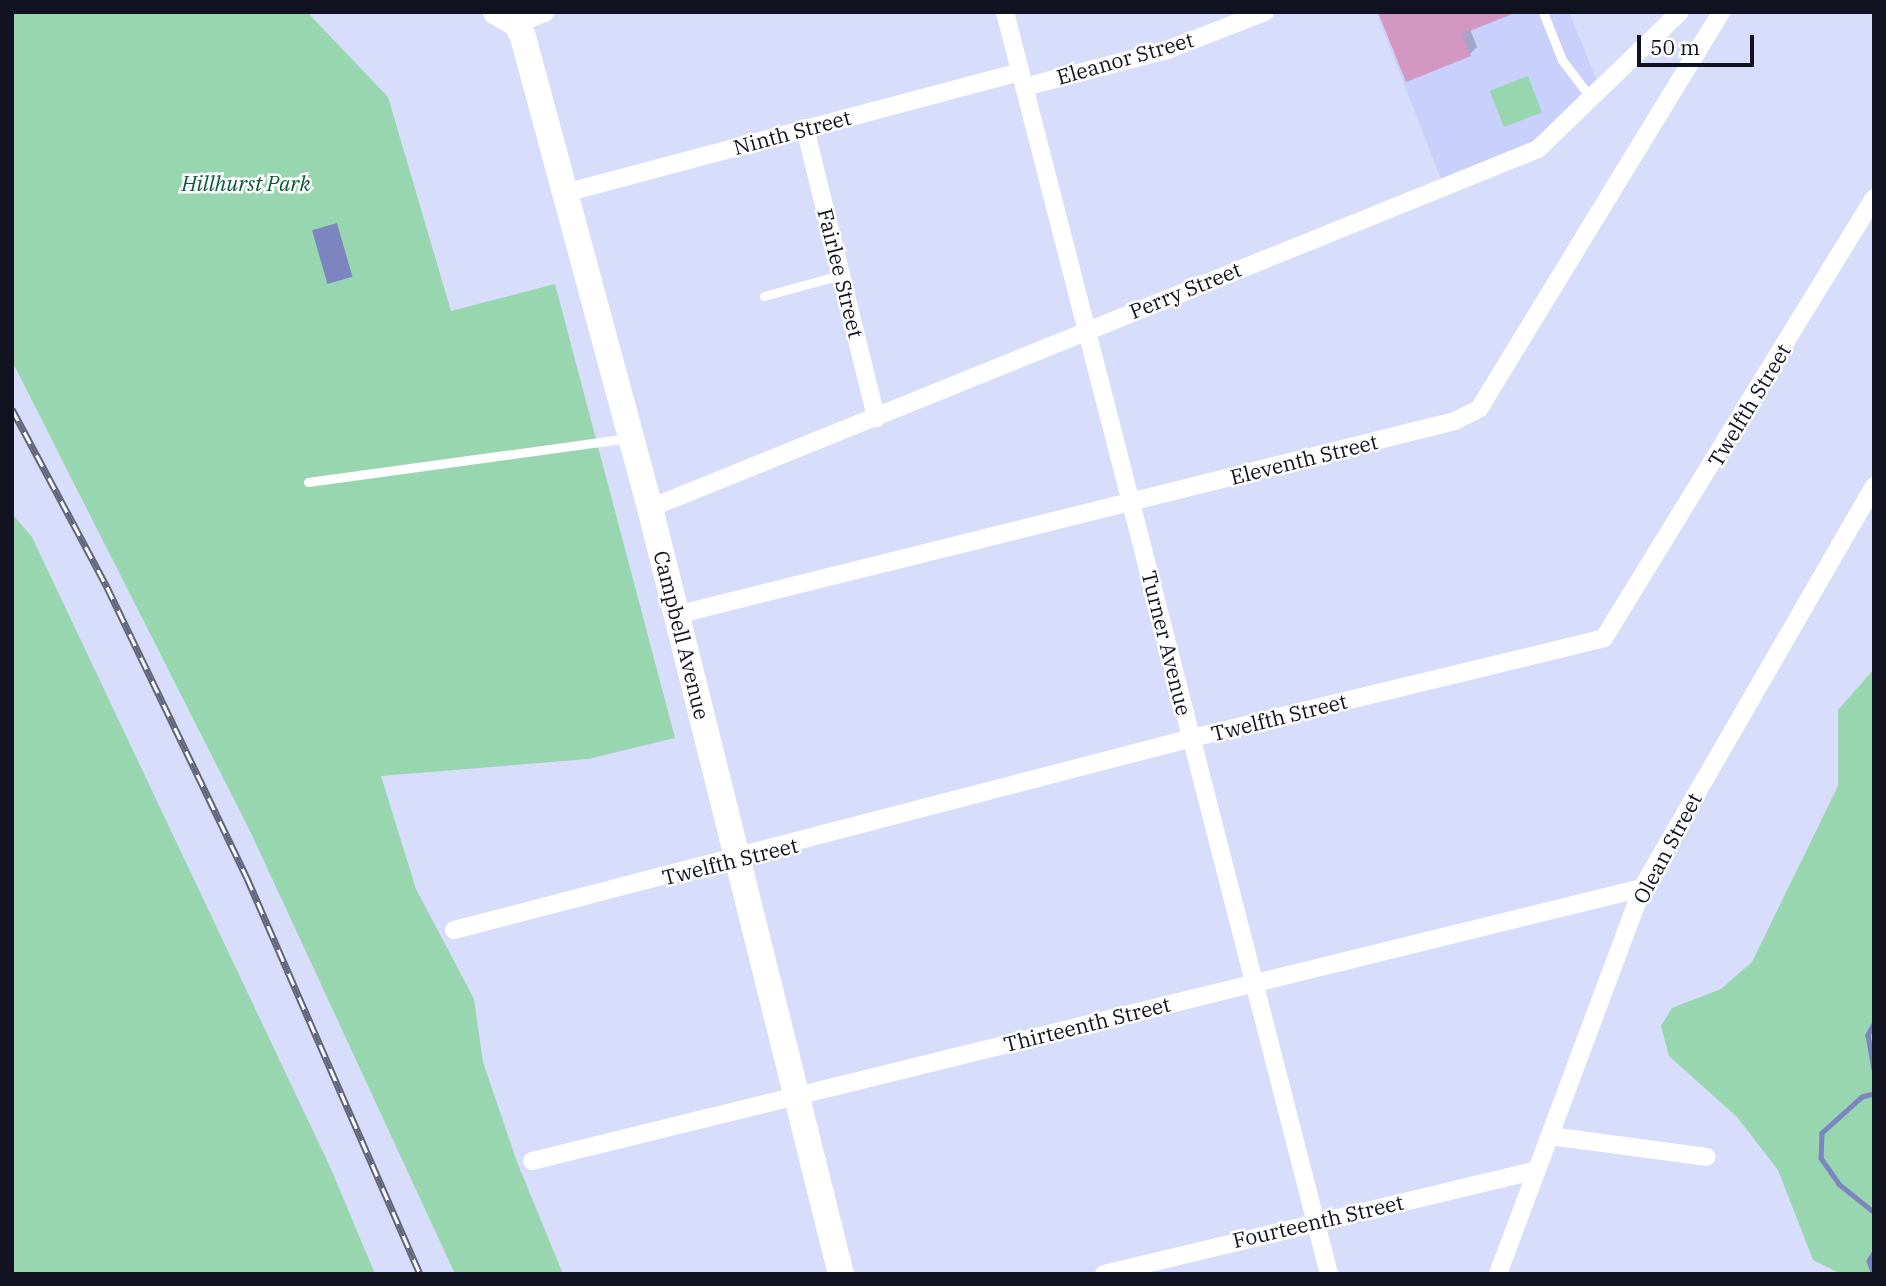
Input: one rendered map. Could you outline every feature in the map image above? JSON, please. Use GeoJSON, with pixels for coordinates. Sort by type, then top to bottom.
{"type":"FeatureCollection","features":[{"type":"Feature","properties":{"kind":"street"},"geometry":{"type":"LineString","coordinates":[[510,16],[546,12]]}},
{"type":"Feature","properties":{"kind":"street","name":"Turner Avenue"},"geometry":{"type":"LineString","coordinates":[[1005,12],[1257,982],[1329,1274]]}},
{"type":"Feature","properties":{"kind":"street","name":"Eleanor Street"},"geometry":{"type":"LineString","coordinates":[[1022,79],[1167,50],[1265,12]]}},
{"type":"Feature","properties":{"kind":"street","name":"Perry Street"},"geometry":{"type":"LineString","coordinates":[[650,508],[1538,149],[1680,12]]}},
{"type":"Feature","properties":{"kind":"street","name":"Eleventh Street"},"geometry":{"type":"LineString","coordinates":[[676,615],[1455,421],[1479,409],[1720,12]]}},
{"type":"Feature","properties":{"kind":"street","name":"Campbell Avenue"},"geometry":{"type":"LineString","coordinates":[[510,16],[565,193],[650,508],[841,1274]]}},
{"type":"Feature","properties":{"kind":"street","name":"Ninth Street"},"geometry":{"type":"LineString","coordinates":[[565,193],[805,128],[1022,79]]}},
{"type":"Feature","properties":{"kind":"street","name":"Fairlee Street"},"geometry":{"type":"LineString","coordinates":[[805,128],[876,418]]}},
{"type":"Feature","properties":{"kind":"street","name":"Twelfth Street"},"geometry":{"type":"LineString","coordinates":[[454,930],[739,860],[1192,738],[1604,638],[1621,618],[1874,198]]}},
{"type":"Feature","properties":{"kind":"street","name":"Olean Street"},"geometry":{"type":"LineString","coordinates":[[1498,1274],[1533,1171],[1550,1136],[1642,888],[1874,486]]}},
{"type":"Feature","properties":{"kind":"street","name":"Thirteenth Street"},"geometry":{"type":"LineString","coordinates":[[532,1161],[1642,888]]}},
{"type":"Feature","properties":{"kind":"street"},"geometry":{"type":"LineString","coordinates":[[1550,1136],[1707,1157]]}},
{"type":"Feature","properties":{"kind":"street","name":"Fourteenth Street"},"geometry":{"type":"LineString","coordinates":[[1104,1274],[1315,1221],[1533,1171]]}},
{"type":"Feature","properties":{"kind":"lane"},"geometry":{"type":"LineString","coordinates":[[1543,12],[1562,60],[1591,98]]}},
{"type":"Feature","properties":{"kind":"lane"},"geometry":{"type":"LineString","coordinates":[[764,296],[841,275]]}},
{"type":"Feature","properties":{"kind":"lane"},"geometry":{"type":"LineString","coordinates":[[307,482],[631,438]]}},
{"type":"Feature","properties":{"kind":"shaded area"},"geometry":{"type":"Polygon","coordinates":[[[1376,12],[1569,12],[1596,79],[1533,141],[1441,179],[1376,12]]]}},
{"type":"Feature","properties":{"kind":"shaded area"},"geometry":{"type":"Polygon","coordinates":[[[337,223],[352,277],[327,284],[312,230],[337,223]]]}},
{"type":"Feature","properties":{"kind":"green space","name":"Hillhurst Park"},"geometry":{"type":"Polygon","coordinates":[[[12,12],[307,12],[388,97],[451,311],[555,284],[675,738],[588,759],[381,776],[416,889],[474,999],[483,1062],[517,1162],[563,1274],[455,1274],[251,833],[12,361],[12,12]]]}},
{"type":"Feature","properties":{"kind":"green space"},"geometry":{"type":"Polygon","coordinates":[[[1528,76],[1542,112],[1504,127],[1490,91],[1528,76]]]}},
{"type":"Feature","properties":{"kind":"green space"},"geometry":{"type":"Polygon","coordinates":[[[12,514],[32,537],[331,1169],[375,1274],[12,1274],[12,514]]]}},
{"type":"Feature","properties":{"kind":"green space"},"geometry":{"type":"Polygon","coordinates":[[[1874,669],[1874,1274],[1841,1274],[1813,1260],[1778,1170],[1737,1117],[1669,1056],[1661,1026],[1672,1008],[1721,989],[1752,962],[1838,786],[1838,710],[1874,669]]]}},
{"type":"Feature","properties":{"kind":"building"},"geometry":{"type":"Polygon","coordinates":[[[1378,12],[1515,13],[1462,34],[1471,56],[1406,82],[1378,12]]]}},
{"type":"Feature","properties":{"kind":"waterway"},"geometry":{"type":"LineString","coordinates":[[1874,1024],[1868,1035],[1874,1070]]}},
{"type":"Feature","properties":{"kind":"waterway"},"geometry":{"type":"LineString","coordinates":[[1874,1094],[1862,1097],[1822,1133],[1821,1158],[1839,1184],[1874,1212]]}},
{"type":"Feature","properties":{"kind":"waterway"},"geometry":{"type":"LineString","coordinates":[[1874,1253],[1869,1261],[1874,1274]]}},
{"type":"Feature","properties":{"kind":"railway"},"geometry":{"type":"LineString","coordinates":[[12,409],[107,587],[247,878],[420,1274]]}}]}
